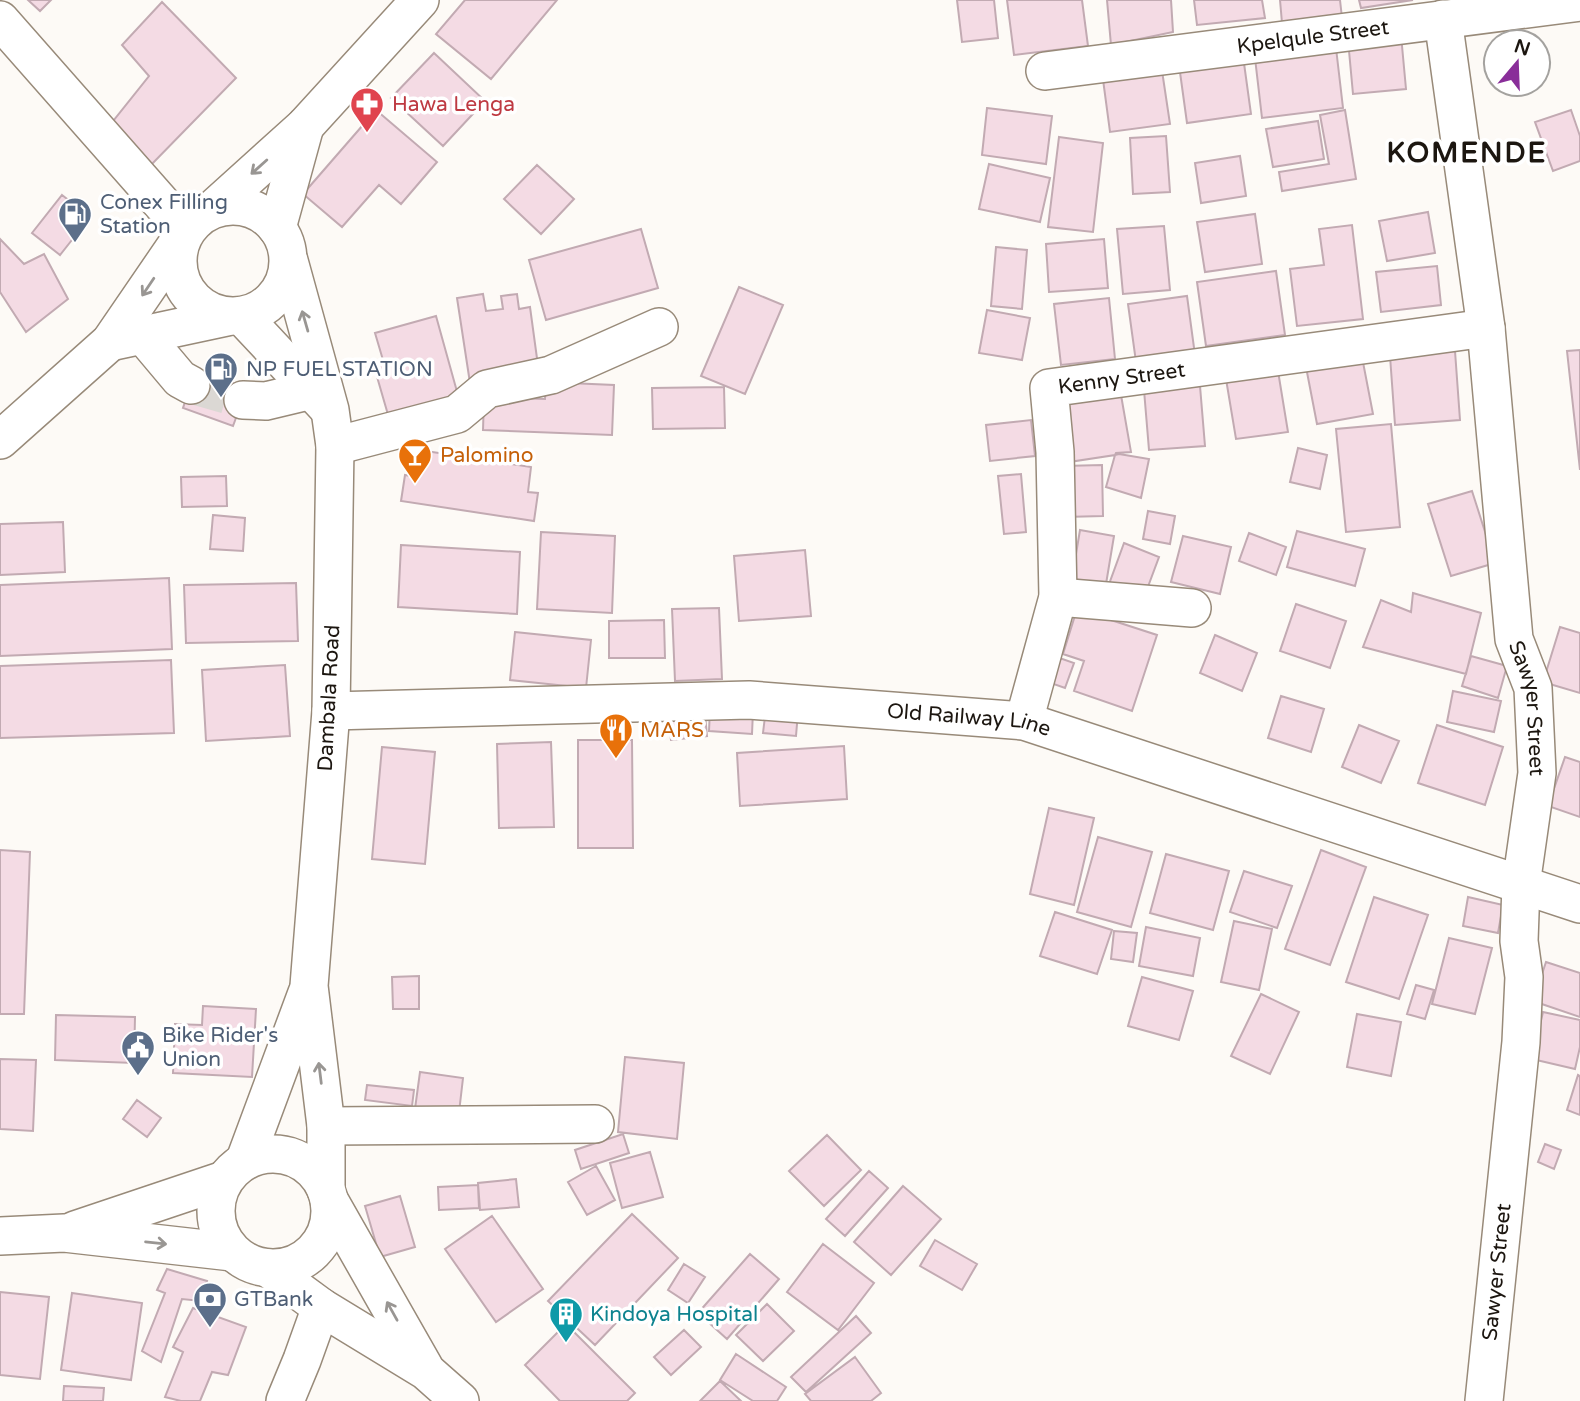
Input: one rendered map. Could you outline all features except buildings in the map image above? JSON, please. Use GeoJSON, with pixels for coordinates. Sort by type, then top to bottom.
{"type":"FeatureCollection","features":[{"type":"Feature","properties":{"kind":"street"},"geometry":{"type":"LineString","coordinates":[[321,400],[234,316],[208,311],[193,300],[182,285],[177,267],[178,248],[199,220],[306,126],[420,0]]}},
{"type":"Feature","properties":{"kind":"street","name":"Kpelqule Street"},"geometry":{"type":"LineString","coordinates":[[1045,71],[1580,2]]}},
{"type":"Feature","properties":{"kind":"street","name":"Sawyer Street"},"geometry":{"type":"LineString","coordinates":[[1443,19],[1486,328],[1514,639],[1533,688],[1537,773],[1521,885],[1518,942],[1524,977],[1521,1042],[1484,1401]]}},
{"type":"Feature","properties":{"kind":"street"},"geometry":{"type":"LineString","coordinates":[[0,20],[127,166],[199,220]]}},
{"type":"Feature","properties":{"kind":"street"},"geometry":{"type":"LineString","coordinates":[[127,339],[261,309],[275,297],[285,281],[283,245],[306,126]]}},
{"type":"Feature","properties":{"kind":"street"},"geometry":{"type":"LineString","coordinates":[[0,440],[127,339],[199,220],[230,206],[248,208],[264,216],[283,245]]}},
{"type":"Feature","properties":{"kind":"street","name":"Dambala Road"},"geometry":{"type":"LineString","coordinates":[[283,245],[335,446],[331,711],[309,986],[326,1126],[328,1195]]}},
{"type":"Feature","properties":{"kind":"street"},"geometry":{"type":"LineString","coordinates":[[335,446],[457,414],[487,389],[551,375],[659,327]]}},
{"type":"Feature","properties":{"kind":"street","name":"Kenny Street"},"geometry":{"type":"LineString","coordinates":[[1024,721],[1058,597],[1055,452],[1049,388],[1486,328]]}},
{"type":"Feature","properties":{"kind":"street"},"geometry":{"type":"LineString","coordinates":[[127,339],[191,385]]}},
{"type":"Feature","properties":{"kind":"street"},"geometry":{"type":"LineString","coordinates":[[243,400],[321,400]]}},
{"type":"Feature","properties":{"kind":"street"},"geometry":{"type":"LineString","coordinates":[[1058,597],[1192,608]]}},
{"type":"Feature","properties":{"kind":"street","name":"Old Railway Line"},"geometry":{"type":"LineString","coordinates":[[331,711],[749,700],[1024,721],[1580,904]]}},
{"type":"Feature","properties":{"kind":"street","name":"Dambala Road"},"geometry":{"type":"LineString","coordinates":[[234,1170],[309,986]]}},
{"type":"Feature","properties":{"kind":"street"},"geometry":{"type":"LineString","coordinates":[[326,1126],[595,1124]]}},
{"type":"Feature","properties":{"kind":"street"},"geometry":{"type":"LineString","coordinates":[[64,1233],[234,1170],[263,1154],[292,1157],[316,1174],[426,1371]]}},
{"type":"Feature","properties":{"kind":"street"},"geometry":{"type":"LineString","coordinates":[[234,1170],[219,1190],[215,1212],[220,1234],[232,1252],[248,1263],[268,1268],[287,1267],[313,1253],[328,1228],[328,1195]]}},
{"type":"Feature","properties":{"kind":"street"},"geometry":{"type":"LineString","coordinates":[[0,1236],[64,1233],[232,1252]]}},
{"type":"Feature","properties":{"kind":"street"},"geometry":{"type":"LineString","coordinates":[[268,1268],[321,1307],[426,1371],[460,1401]]}},
{"type":"Feature","properties":{"kind":"street"},"geometry":{"type":"LineString","coordinates":[[285,1401],[321,1307]]}},
{"type":"Feature","properties":{"kind":"tunnel"},"geometry":{"type":"LineString","coordinates":[[191,385],[243,400]]}},
{"type":"Feature","properties":{"kind":"place","name":"Hawa Lenga"},"geometry":{"type":"Point","coordinates":[367,134]}},
{"type":"Feature","properties":{"kind":"place","name":"Conex Filling Station"},"geometry":{"type":"Point","coordinates":[75,244]}},
{"type":"Feature","properties":{"kind":"place","name":"NP FUEL STATION"},"geometry":{"type":"Point","coordinates":[221,399]}},
{"type":"Feature","properties":{"kind":"place","name":"Palomino"},"geometry":{"type":"Point","coordinates":[415,485]}},
{"type":"Feature","properties":{"kind":"place","name":"MARS"},"geometry":{"type":"Point","coordinates":[616,760]}},
{"type":"Feature","properties":{"kind":"place","name":"Bike Rider's Union"},"geometry":{"type":"Point","coordinates":[138,1077]}},
{"type":"Feature","properties":{"kind":"place","name":"GTBank"},"geometry":{"type":"Point","coordinates":[210,1329]}},
{"type":"Feature","properties":{"kind":"place","name":"Kindoya Hospital"},"geometry":{"type":"Point","coordinates":[566,1344]}},
{"type":"Feature","properties":{"kind":"district","name":"KOMENDE"},"geometry":{"type":"Point","coordinates":[1467,153]}}]}
